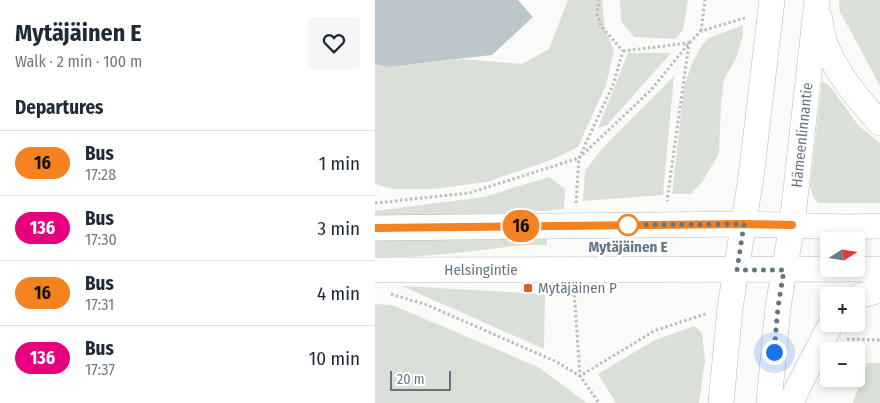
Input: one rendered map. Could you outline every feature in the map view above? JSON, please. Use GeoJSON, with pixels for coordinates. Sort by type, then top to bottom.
{"type":"FeatureCollection","features":[{"type":"Feature","properties":{"kind":"main road"},"geometry":{"type":"LineString","coordinates":[[721,403],[730,308],[751,177],[772,0]]}},
{"type":"Feature","properties":{"kind":"main road"},"geometry":{"type":"LineString","coordinates":[[818,0],[820,28],[830,56],[845,82],[880,123]]}},
{"type":"Feature","properties":{"kind":"main road","name":"Hämeenlinnantie"},"geometry":{"type":"LineString","coordinates":[[769,403],[778,307],[792,225],[818,0]]}},
{"type":"Feature","properties":{"kind":"main road"},"geometry":{"type":"LineString","coordinates":[[375,228],[744,224],[880,226]]}},
{"type":"Feature","properties":{"kind":"main road","name":"Helsingintie"},"geometry":{"type":"LineString","coordinates":[[379,282],[737,270],[880,270]]}},
{"type":"Feature","properties":{"kind":"main road"},"geometry":{"type":"LineString","coordinates":[[865,294],[880,290]]}},
{"type":"Feature","properties":{"kind":"main road"},"geometry":{"type":"LineString","coordinates":[[791,403],[799,385],[838,332]]}},
{"type":"Feature","properties":{"kind":"path"},"geometry":{"type":"LineString","coordinates":[[599,0],[597,14],[601,26],[623,51]]}},
{"type":"Feature","properties":{"kind":"path"},"geometry":{"type":"LineString","coordinates":[[701,31],[705,0]]}},
{"type":"Feature","properties":{"kind":"path"},"geometry":{"type":"LineString","coordinates":[[375,203],[469,193],[579,158],[651,90],[701,31],[745,18]]}},
{"type":"Feature","properties":{"kind":"path"},"geometry":{"type":"LineString","coordinates":[[623,51],[689,43]]}},
{"type":"Feature","properties":{"kind":"path"},"geometry":{"type":"LineString","coordinates":[[667,201],[689,43]]}},
{"type":"Feature","properties":{"kind":"path"},"geometry":{"type":"LineString","coordinates":[[576,210],[579,158],[613,85],[623,51]]}},
{"type":"Feature","properties":{"kind":"path"},"geometry":{"type":"LineString","coordinates":[[379,282],[390,293],[427,305],[555,361],[580,376],[599,403]]}},
{"type":"Feature","properties":{"kind":"path"},"geometry":{"type":"LineString","coordinates":[[574,290],[580,376]]}},
{"type":"Feature","properties":{"kind":"path"},"geometry":{"type":"LineString","coordinates":[[580,376],[653,331],[703,314]]}},
{"type":"Feature","properties":{"kind":"path"},"geometry":{"type":"LineString","coordinates":[[844,332],[880,340]]}},
{"type":"Feature","properties":{"kind":"shaded area"},"geometry":{"type":"Polygon","coordinates":[[[375,0],[518,0],[533,17],[492,55],[388,67],[375,64],[375,0]]]}},
{"type":"Feature","properties":{"kind":"shaded area"},"geometry":{"type":"Polygon","coordinates":[[[568,0],[602,0],[605,30],[614,50],[606,85],[578,147],[551,160],[487,182],[433,189],[393,189],[375,184],[375,64],[388,67],[462,59],[522,64],[549,49],[568,0]]]}},
{"type":"Feature","properties":{"kind":"shaded area"},"geometry":{"type":"Polygon","coordinates":[[[620,0],[688,0],[683,30],[675,39],[634,37],[621,21],[620,0]]]}},
{"type":"Feature","properties":{"kind":"shaded area"},"geometry":{"type":"Polygon","coordinates":[[[839,0],[880,0],[880,86],[840,12],[839,0]]]}},
{"type":"Feature","properties":{"kind":"shaded area"},"geometry":{"type":"Polygon","coordinates":[[[743,25],[743,35],[736,59],[724,79],[719,153],[703,181],[691,194],[672,194],[684,87],[692,63],[702,45],[709,38],[743,25]]]}},
{"type":"Feature","properties":{"kind":"shaded area"},"geometry":{"type":"Polygon","coordinates":[[[628,53],[671,53],[607,125],[598,128],[628,53]]]}},
{"type":"Feature","properties":{"kind":"shaded area"},"geometry":{"type":"Polygon","coordinates":[[[674,76],[663,195],[583,201],[585,171],[601,150],[674,76]]]}},
{"type":"Feature","properties":{"kind":"shaded area"},"geometry":{"type":"Polygon","coordinates":[[[822,81],[830,86],[858,125],[880,143],[880,203],[818,203],[813,197],[810,186],[822,81]]]}},
{"type":"Feature","properties":{"kind":"shaded area"},"geometry":{"type":"Polygon","coordinates":[[[549,177],[565,189],[564,209],[517,213],[375,216],[375,211],[484,197],[549,177]]]}},
{"type":"Feature","properties":{"kind":"shaded area"},"geometry":{"type":"Polygon","coordinates":[[[547,237],[547,245],[515,246],[415,257],[375,258],[375,239],[547,237]]]}},
{"type":"Feature","properties":{"kind":"shaded area"},"geometry":{"type":"Polygon","coordinates":[[[402,286],[545,294],[544,349],[402,286]]]}},
{"type":"Feature","properties":{"kind":"shaded area"},"geometry":{"type":"Polygon","coordinates":[[[375,304],[392,305],[538,367],[587,403],[375,403],[375,304]]]}},
{"type":"Feature","properties":{"kind":"shaded area"},"geometry":{"type":"Polygon","coordinates":[[[694,326],[702,333],[705,361],[699,403],[616,403],[598,374],[653,341],[694,326]]]}},
{"type":"Feature","properties":{"kind":"shaded area"},"geometry":{"type":"Polygon","coordinates":[[[867,363],[880,363],[880,403],[853,403],[859,387],[865,387],[865,369],[867,363]]]}},
{"type":"Feature","properties":{"kind":"bus line","name":"16"},"geometry":{"type":"LineString","coordinates":[[375,228],[792,225]]}},
{"type":"Feature","properties":{"kind":"place","name":"Mytäjäinen E"},"geometry":{"type":"Point","coordinates":[628,225]}},
{"type":"Feature","properties":{"kind":"place","name":"Mytäjäinen P"},"geometry":{"type":"Point","coordinates":[528,288]}},
{"type":"Feature","properties":{"kind":"route"},"geometry":{"type":"LineString","coordinates":[[628,225],[744,224],[737,270],[784,270],[774,352]]}}]}
